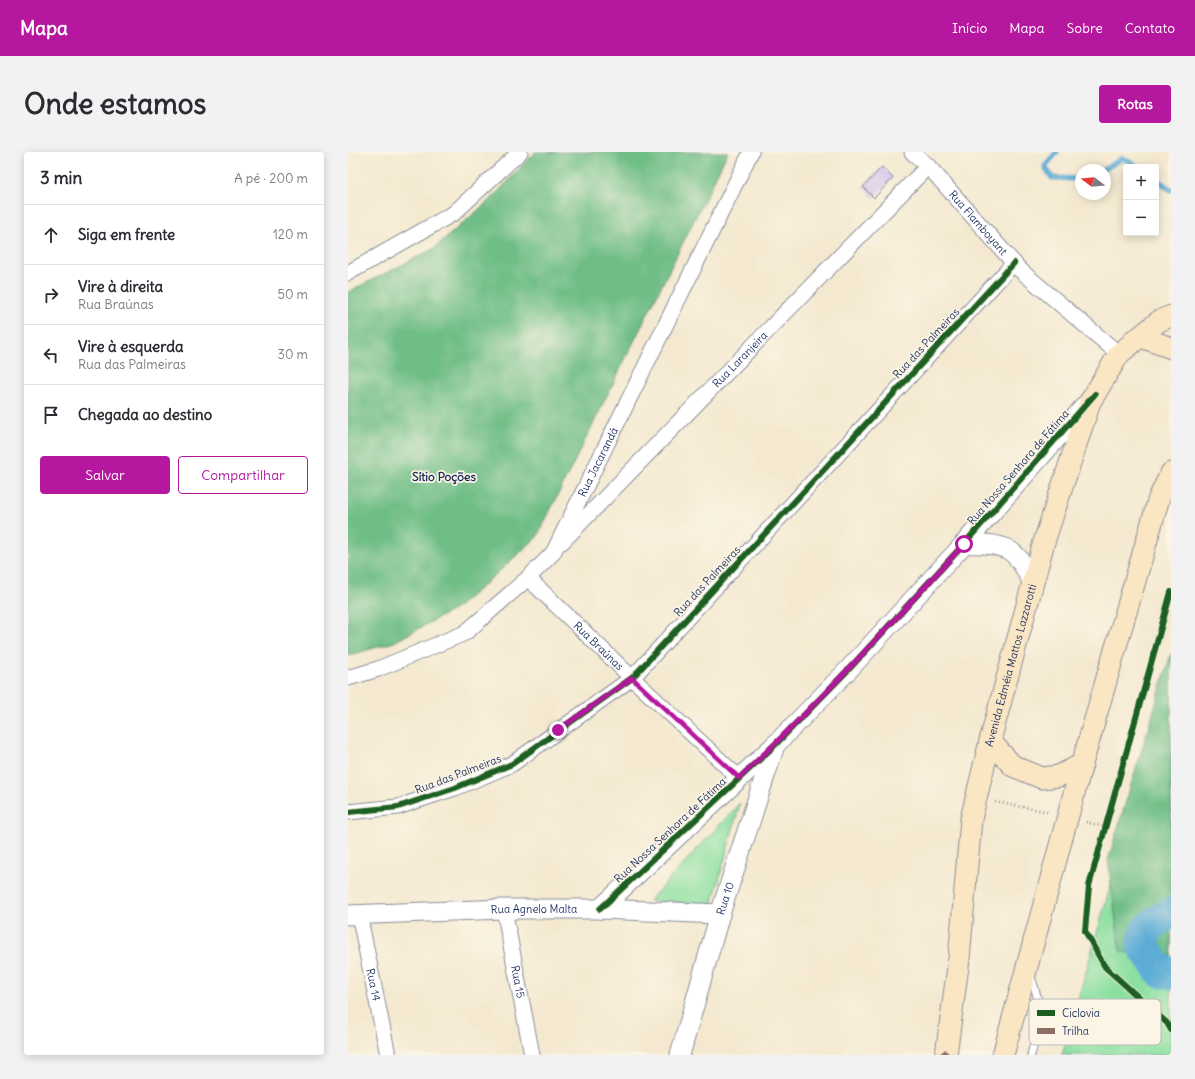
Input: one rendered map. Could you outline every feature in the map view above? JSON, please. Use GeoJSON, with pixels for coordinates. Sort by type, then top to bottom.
{"type":"FeatureCollection","features":[{"type":"Feature","properties":{"kind":"main road","name":"Avenida Edméia Mattos Lazzarotti"},"geometry":{"type":"LineString","coordinates":[[946,1055],[959,959],[971,819],[990,741],[1044,542],[1090,402],[1119,354],[1134,340],[1159,321],[1171,316]]}},
{"type":"Feature","properties":{"kind":"main road"},"geometry":{"type":"LineString","coordinates":[[1134,340],[1141,337],[1171,348]]}},
{"type":"Feature","properties":{"kind":"main road"},"geometry":{"type":"LineString","coordinates":[[1004,1055],[1082,764],[1159,498],[1171,473]]}},
{"type":"Feature","properties":{"kind":"main road"},"geometry":{"type":"LineString","coordinates":[[990,741],[1013,766],[1042,778],[1059,776],[1082,764]]}},
{"type":"Feature","properties":{"kind":"street"},"geometry":{"type":"LineString","coordinates":[[348,273],[454,212],[520,152]]}},
{"type":"Feature","properties":{"kind":"street","name":"Rua Jacarandá"},"geometry":{"type":"LineString","coordinates":[[348,678],[378,669],[465,633],[528,578],[553,552],[751,152]]}},
{"type":"Feature","properties":{"kind":"street","name":"Rua Flamboyant"},"geometry":{"type":"LineString","coordinates":[[912,152],[928,166],[1020,270],[1119,354]]}},
{"type":"Feature","properties":{"kind":"street","name":"Rua Laranjeira"},"geometry":{"type":"LineString","coordinates":[[553,552],[928,166]]}},
{"type":"Feature","properties":{"kind":"street","name":"Rua das Palmeiras"},"geometry":{"type":"LineString","coordinates":[[348,812],[398,807],[455,788],[512,764],[632,678],[1014,262]]}},
{"type":"Feature","properties":{"kind":"street","name":"Rua Nossa Senhora de Fátima"},"geometry":{"type":"LineString","coordinates":[[600,909],[776,744],[850,668],[964,544],[1095,394]]}},
{"type":"Feature","properties":{"kind":"street"},"geometry":{"type":"LineString","coordinates":[[964,544],[997,545],[1011,551],[1025,566],[1033,584]]}},
{"type":"Feature","properties":{"kind":"street","name":"Rua Braúnas"},"geometry":{"type":"LineString","coordinates":[[528,578],[739,778]]}},
{"type":"Feature","properties":{"kind":"street","name":"Rua 10"},"geometry":{"type":"LineString","coordinates":[[680,1055],[720,914],[776,744]]}},
{"type":"Feature","properties":{"kind":"street","name":"Rua Agnelo Malta"},"geometry":{"type":"LineString","coordinates":[[354,914],[504,909],[600,909],[720,914]]}},
{"type":"Feature","properties":{"kind":"street","name":"Rua 15"},"geometry":{"type":"LineString","coordinates":[[504,909],[532,1055]]}},
{"type":"Feature","properties":{"kind":"street","name":"Rua 14"},"geometry":{"type":"LineString","coordinates":[[354,914],[388,1055]]}},
{"type":"Feature","properties":{"kind":"lane"},"geometry":{"type":"LineString","coordinates":[[1028,966],[1038,999]]}},
{"type":"Feature","properties":{"kind":"lane"},"geometry":{"type":"LineString","coordinates":[[1030,1055],[1033,1045]]}},
{"type":"Feature","properties":{"kind":"path"},"geometry":{"type":"LineString","coordinates":[[976,798],[1068,816],[1105,827]]}},
{"type":"Feature","properties":{"kind":"path"},"geometry":{"type":"LineString","coordinates":[[1103,835],[1107,820]]}},
{"type":"Feature","properties":{"kind":"green space"},"geometry":{"type":"Polygon","coordinates":[[[535,152],[728,152],[537,537],[455,609],[394,642],[348,656],[348,292],[433,249],[492,198],[535,152]]]}},
{"type":"Feature","properties":{"kind":"green space"},"geometry":{"type":"Polygon","coordinates":[[[1171,654],[1171,963],[1120,951],[1108,860],[1171,654]]]}},
{"type":"Feature","properties":{"kind":"green space"},"geometry":{"type":"Polygon","coordinates":[[[1171,675],[1171,1055],[1062,1055],[1065,1045],[1161,1045],[1161,999],[1078,999],[1171,675]]]}},
{"type":"Feature","properties":{"kind":"green space"},"geometry":{"type":"Polygon","coordinates":[[[740,803],[712,905],[649,901],[740,803]]]}},
{"type":"Feature","properties":{"kind":"building"},"geometry":{"type":"Polygon","coordinates":[[[882,167],[893,178],[874,198],[863,187],[882,167]]]}},
{"type":"Feature","properties":{"kind":"waterway"},"geometry":{"type":"LineString","coordinates":[[1057,152],[1045,166],[1052,178],[1075,179]]}},
{"type":"Feature","properties":{"kind":"waterway"},"geometry":{"type":"LineString","coordinates":[[1111,165],[1123,158],[1133,164]]}},
{"type":"Feature","properties":{"kind":"waterway"},"geometry":{"type":"LineString","coordinates":[[1159,181],[1171,190]]}},
{"type":"Feature","properties":{"kind":"waterway"},"geometry":{"type":"LineString","coordinates":[[1171,913],[1154,923],[1146,931],[1142,945],[1161,972],[1171,973]]}},
{"type":"Feature","properties":{"kind":"marked path"},"geometry":{"type":"LineString","coordinates":[[942,1055],[947,1051]]}},
{"type":"Feature","properties":{"kind":"cycle path"},"geometry":{"type":"LineString","coordinates":[[348,812],[398,807],[455,788],[512,764],[632,678],[1014,263]]}},
{"type":"Feature","properties":{"kind":"cycle path"},"geometry":{"type":"LineString","coordinates":[[600,909],[776,744],[850,668],[964,544],[1095,394]]}},
{"type":"Feature","properties":{"kind":"cycle path"},"geometry":{"type":"LineString","coordinates":[[1140,999],[1105,967],[1085,931],[1089,886],[1171,592]]}},
{"type":"Feature","properties":{"kind":"cycle path"},"geometry":{"type":"LineString","coordinates":[[1161,1018],[1167,1023],[1171,1030]]}},
{"type":"Feature","properties":{"kind":"district","name":"Sítio Poções"},"geometry":{"type":"Point","coordinates":[444,476]}},
{"type":"Feature","properties":{"kind":"route"},"geometry":{"type":"LineString","coordinates":[[558,730],[632,678],[739,778],[776,744],[850,668],[964,544]]}}]}
